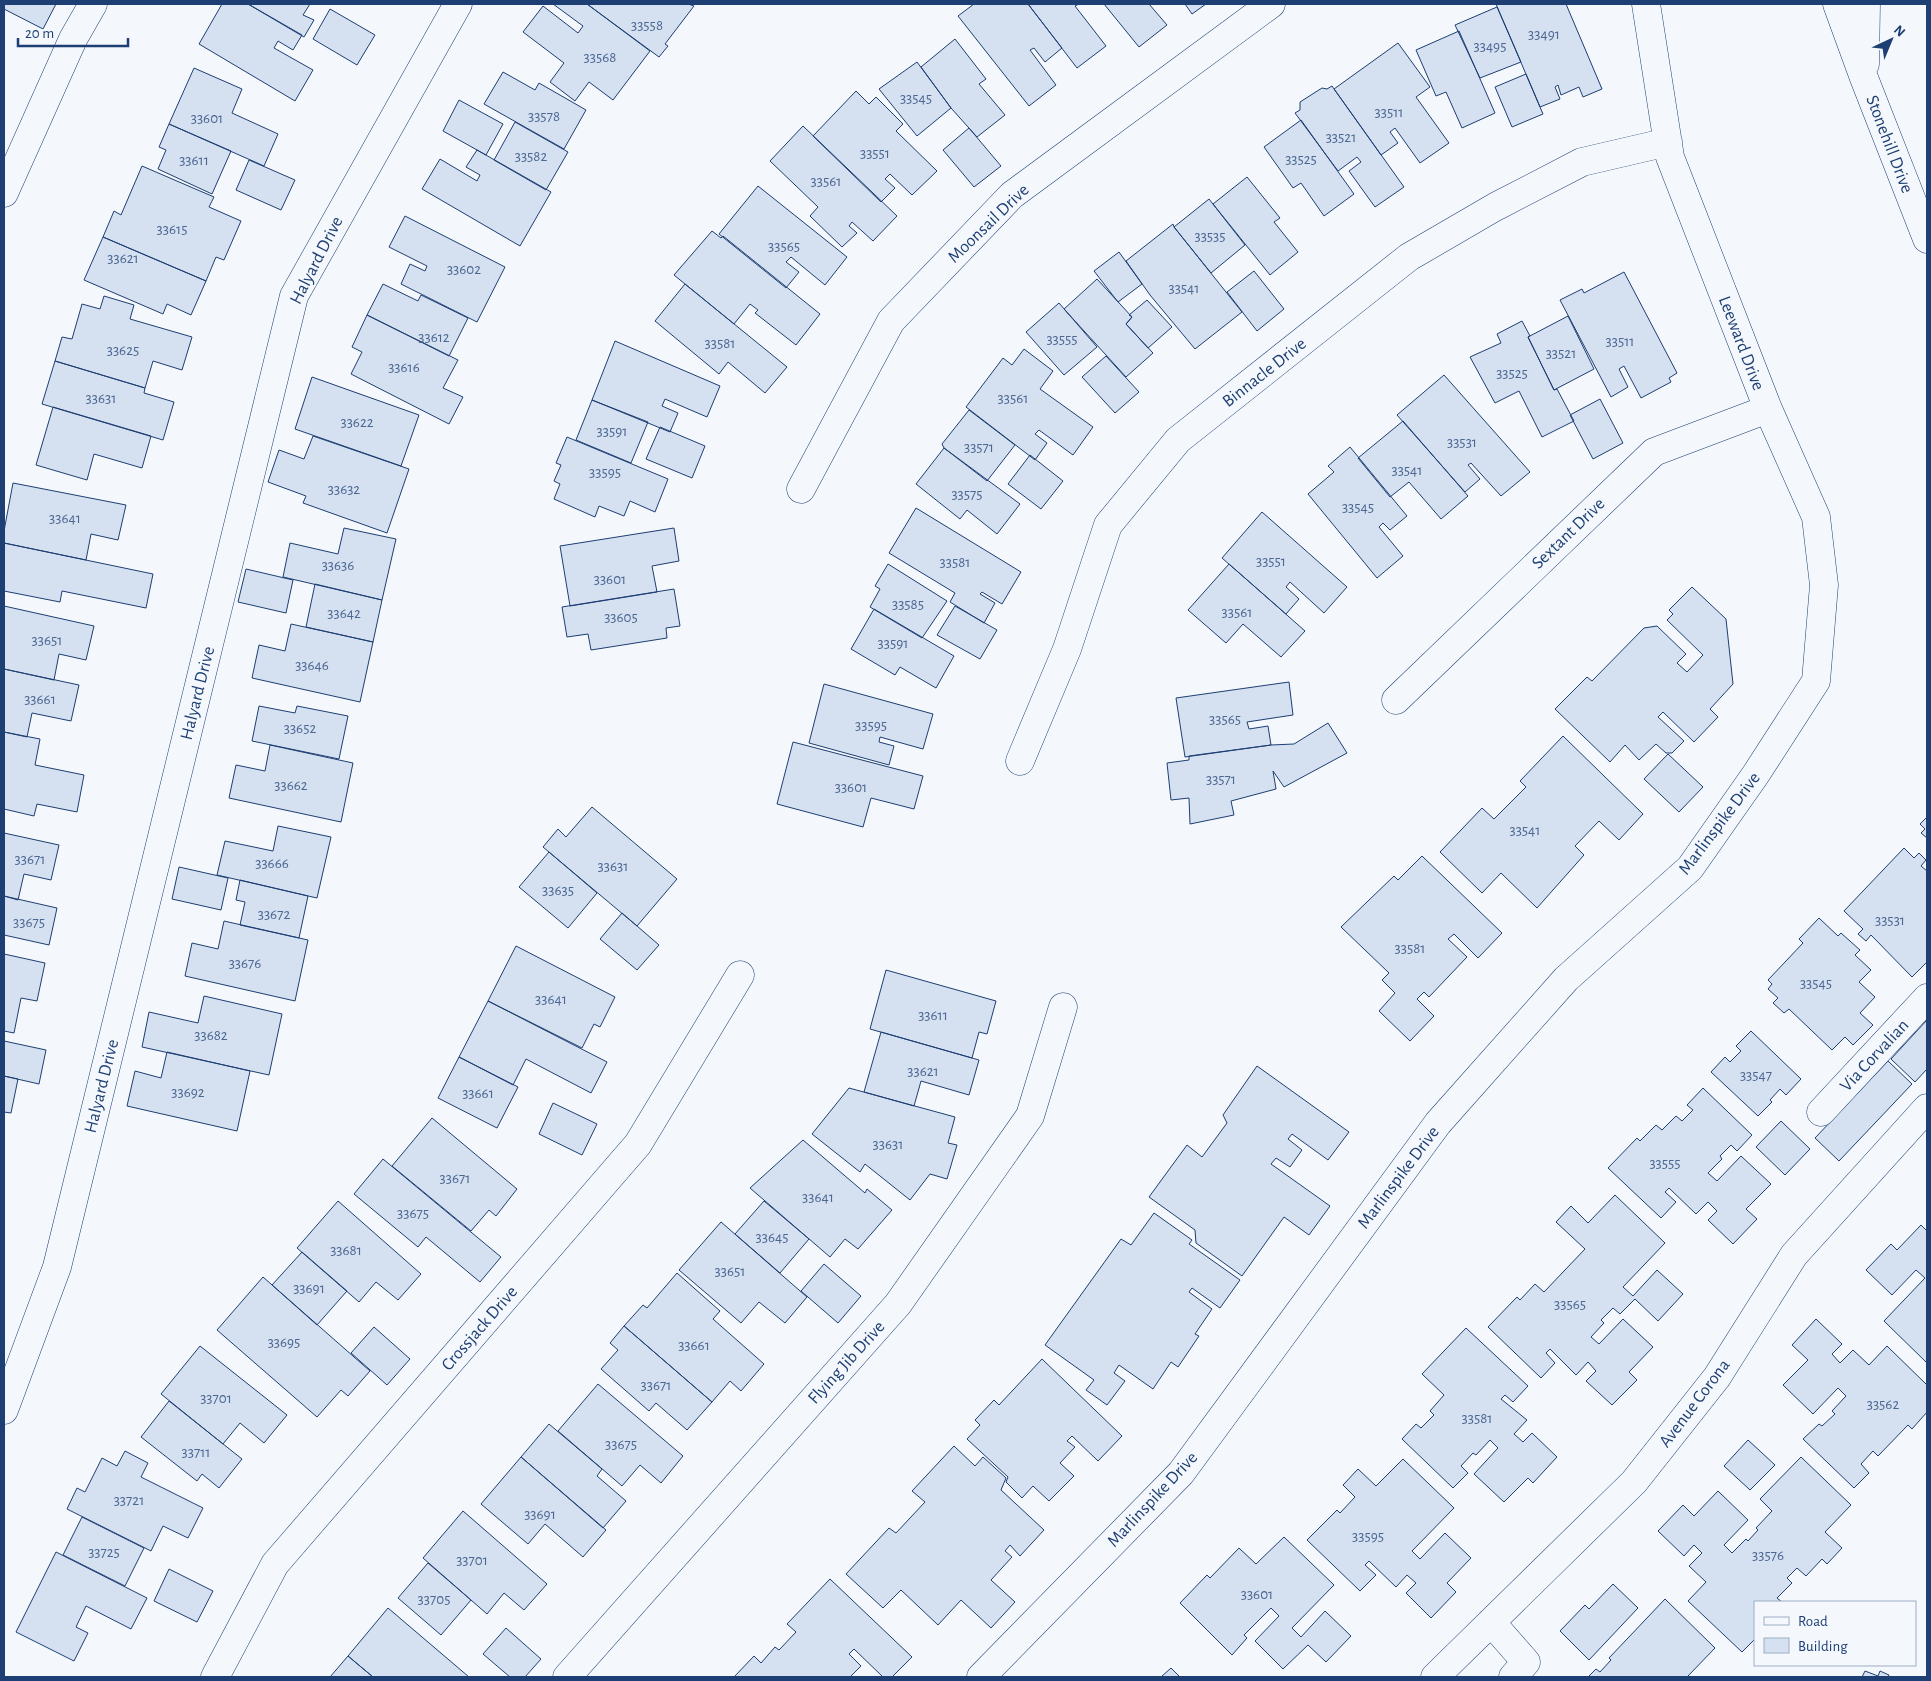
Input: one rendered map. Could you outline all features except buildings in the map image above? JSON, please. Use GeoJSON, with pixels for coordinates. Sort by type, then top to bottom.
{"type":"FeatureCollection","features":[{"type":"Feature","properties":{"kind":"street"},"geometry":{"type":"LineString","coordinates":[[4,193],[73,39],[93,4]]}},
{"type":"Feature","properties":{"kind":"street","name":"Halyard Drive"},"geometry":{"type":"LineString","coordinates":[[4,1410],[57,1267],[294,296],[458,4]]}},
{"type":"Feature","properties":{"kind":"street","name":"Moonsail Drive"},"geometry":{"type":"LineString","coordinates":[[802,489],[891,320],[1012,195],[1271,4]]}},
{"type":"Feature","properties":{"kind":"street","name":"Leeward Drive"},"geometry":{"type":"LineString","coordinates":[[1646,4],[1670,158],[1768,409],[1816,517],[1824,585],[1816,681]]}},
{"type":"Feature","properties":{"kind":"street","name":"Stonehill Drive"},"geometry":{"type":"LineString","coordinates":[[1838,4],[1864,78],[1927,239]]}},
{"type":"Feature","properties":{"kind":"street","name":"Stonehill Drive"},"geometry":{"type":"LineString","coordinates":[[1864,78],[1866,4]]}},
{"type":"Feature","properties":{"kind":"street","name":"Binnacle Drive"},"geometry":{"type":"LineString","coordinates":[[1020,761],[1068,649],[1108,524],[1178,440],[1409,258],[1495,207],[1582,162],[1668,142]]}},
{"type":"Feature","properties":{"kind":"street","name":"Sextant Drive"},"geometry":{"type":"LineString","coordinates":[[1396,700],[1654,452],[1768,409]]}},
{"type":"Feature","properties":{"kind":"street","name":"Marlinspike Drive"},"geometry":{"type":"LineString","coordinates":[[981,1677],[1181,1473],[1438,1123],[1566,979],[1690,868],[1756,774],[1816,681]]}},
{"type":"Feature","properties":{"kind":"street","name":"Crossjack Drive"},"geometry":{"type":"LineString","coordinates":[[215,1677],[275,1564],[638,1144],[740,975]]}},
{"type":"Feature","properties":{"kind":"street","name":"Via Corvalian"},"geometry":{"type":"LineString","coordinates":[[1820,1112],[1927,998]]}},
{"type":"Feature","properties":{"kind":"street","name":"Flying Jib Drive"},"geometry":{"type":"LineString","coordinates":[[567,1677],[898,1304],[1030,1116],[1063,1007]]}},
{"type":"Feature","properties":{"kind":"street","name":"Avenue Corona"},"geometry":{"type":"LineString","coordinates":[[1436,1677],[1634,1482],[1717,1377],[1794,1255],[1927,1108]]}},
{"type":"Feature","properties":{"kind":"street"},"geometry":{"type":"LineString","coordinates":[[1491,1622],[1526,1662],[1513,1677]]}}]}
